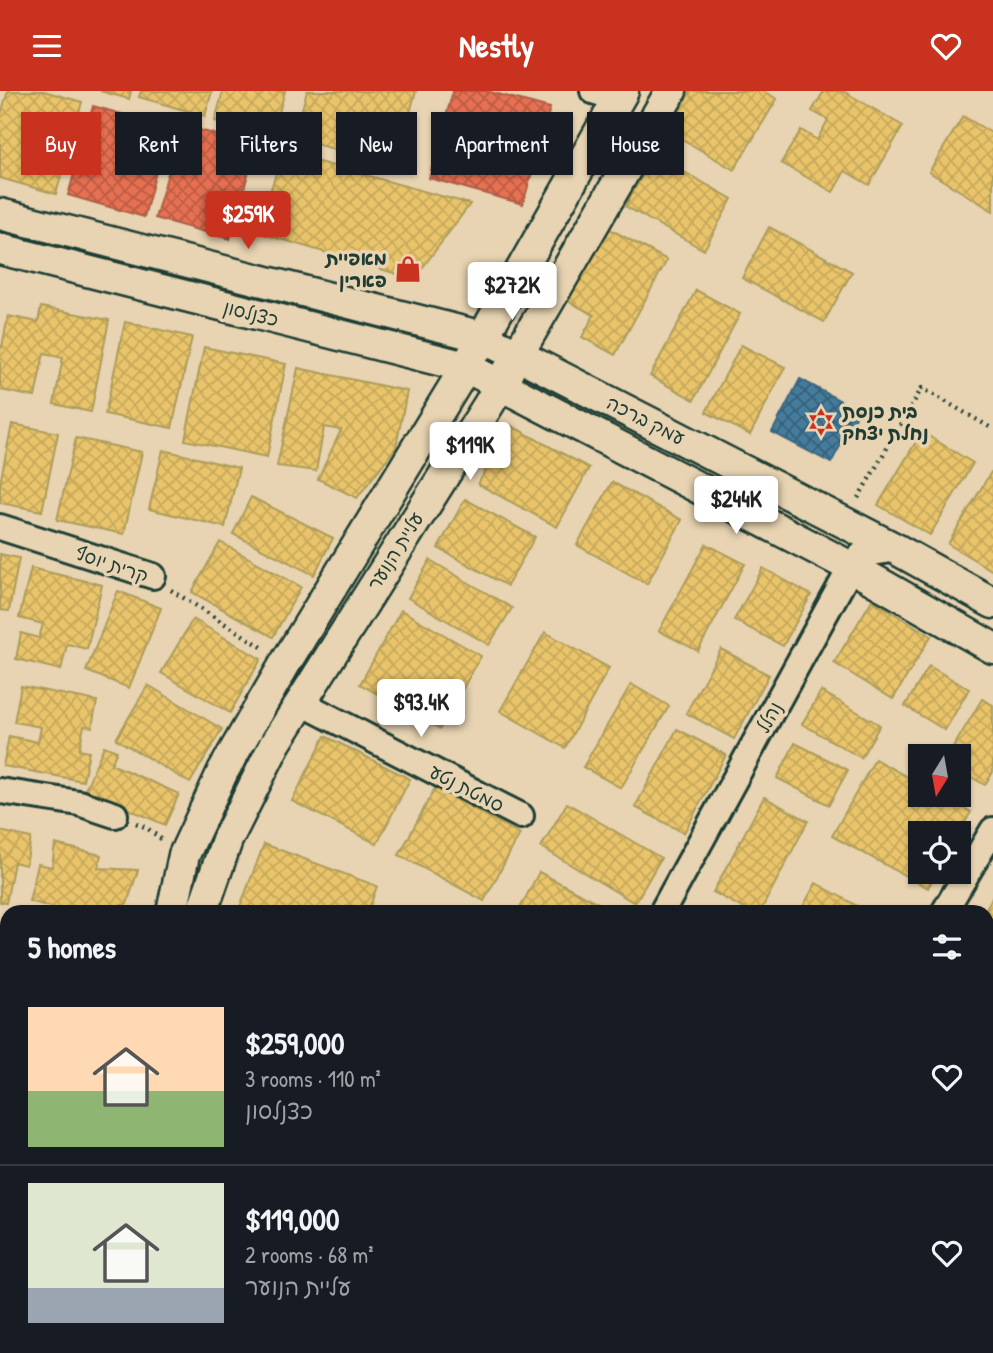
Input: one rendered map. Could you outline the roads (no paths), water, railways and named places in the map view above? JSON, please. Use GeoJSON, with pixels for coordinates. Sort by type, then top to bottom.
{"type":"FeatureCollection","features":[{"type":"Feature","properties":{"kind":"street","name":"עליית הנוער"},"geometry":{"type":"LineString","coordinates":[[204,905],[227,840],[275,744],[500,384],[671,91]]}},
{"type":"Feature","properties":{"kind":"street","name":"עליית הנוער"},"geometry":{"type":"LineString","coordinates":[[173,905],[184,855],[223,771],[286,662],[466,367],[612,94]]}},
{"type":"Feature","properties":{"kind":"street","name":"כצנלסון"},"geometry":{"type":"LineString","coordinates":[[6,219],[483,337]]}},
{"type":"Feature","properties":{"kind":"street","name":"כצנלסון"},"geometry":{"type":"LineString","coordinates":[[0,249],[466,367],[500,384]]}},
{"type":"Feature","properties":{"kind":"street","name":"עמק ברכה"},"geometry":{"type":"LineString","coordinates":[[483,337],[895,549],[993,603]]}},
{"type":"Feature","properties":{"kind":"street","name":"עמק ברכה"},"geometry":{"type":"LineString","coordinates":[[500,384],[851,567],[993,648]]}},
{"type":"Feature","properties":{"kind":"street","name":"קרית יוסף"},"geometry":{"type":"LineString","coordinates":[[0,527],[153,576]]}},
{"type":"Feature","properties":{"kind":"street"},"geometry":{"type":"LineString","coordinates":[[851,567],[861,555],[895,549]]}},
{"type":"Feature","properties":{"kind":"street","name":"נהלל"},"geometry":{"type":"LineString","coordinates":[[666,905],[851,567]]}},
{"type":"Feature","properties":{"kind":"street","name":"סמטת נטע"},"geometry":{"type":"LineString","coordinates":[[300,702],[521,816]]}},
{"type":"Feature","properties":{"kind":"street"},"geometry":{"type":"LineString","coordinates":[[0,791],[79,803],[115,815]]}},
{"type":"Feature","properties":{"kind":"street"},"geometry":{"type":"LineString","coordinates":[[948,905],[993,830]]}},
{"type":"Feature","properties":{"kind":"place","name":"מאפיית פארין"},"geometry":{"type":"Point","coordinates":[408,269]}},
{"type":"Feature","properties":{"kind":"place","name":"בית כנסת נחלת יצחק"},"geometry":{"type":"Point","coordinates":[821,422]}}]}
